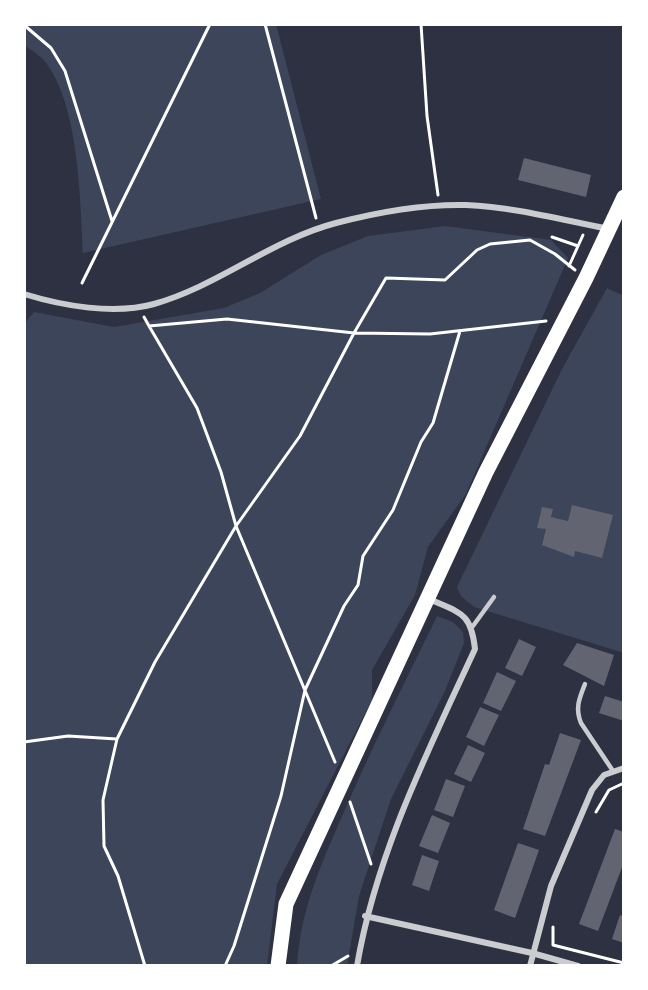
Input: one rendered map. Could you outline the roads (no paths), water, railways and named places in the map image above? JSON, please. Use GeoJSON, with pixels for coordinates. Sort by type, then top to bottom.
{"type":"FeatureCollection","features":[{"type":"Feature","properties":{"kind":"main road"},"geometry":{"type":"LineString","coordinates":[[278,966],[286,904],[486,472],[566,319],[624,197]]}},
{"type":"Feature","properties":{"kind":"street"},"geometry":{"type":"LineString","coordinates":[[24,294],[65,304],[137,307],[187,291],[318,228],[362,217],[439,206],[499,209],[610,230]]}},
{"type":"Feature","properties":{"kind":"street"},"geometry":{"type":"LineString","coordinates":[[357,966],[365,916],[406,799],[475,649],[472,626],[461,614],[429,599]]}},
{"type":"Feature","properties":{"kind":"street"},"geometry":{"type":"LineString","coordinates":[[530,966],[551,886],[597,782],[613,771],[624,768]]}},
{"type":"Feature","properties":{"kind":"street"},"geometry":{"type":"LineString","coordinates":[[365,916],[532,953],[578,966]]}},
{"type":"Feature","properties":{"kind":"lane"},"geometry":{"type":"LineString","coordinates":[[472,626],[494,597]]}},
{"type":"Feature","properties":{"kind":"lane"},"geometry":{"type":"LineString","coordinates":[[585,684],[576,705],[578,714],[581,723],[613,771]]}}]}
